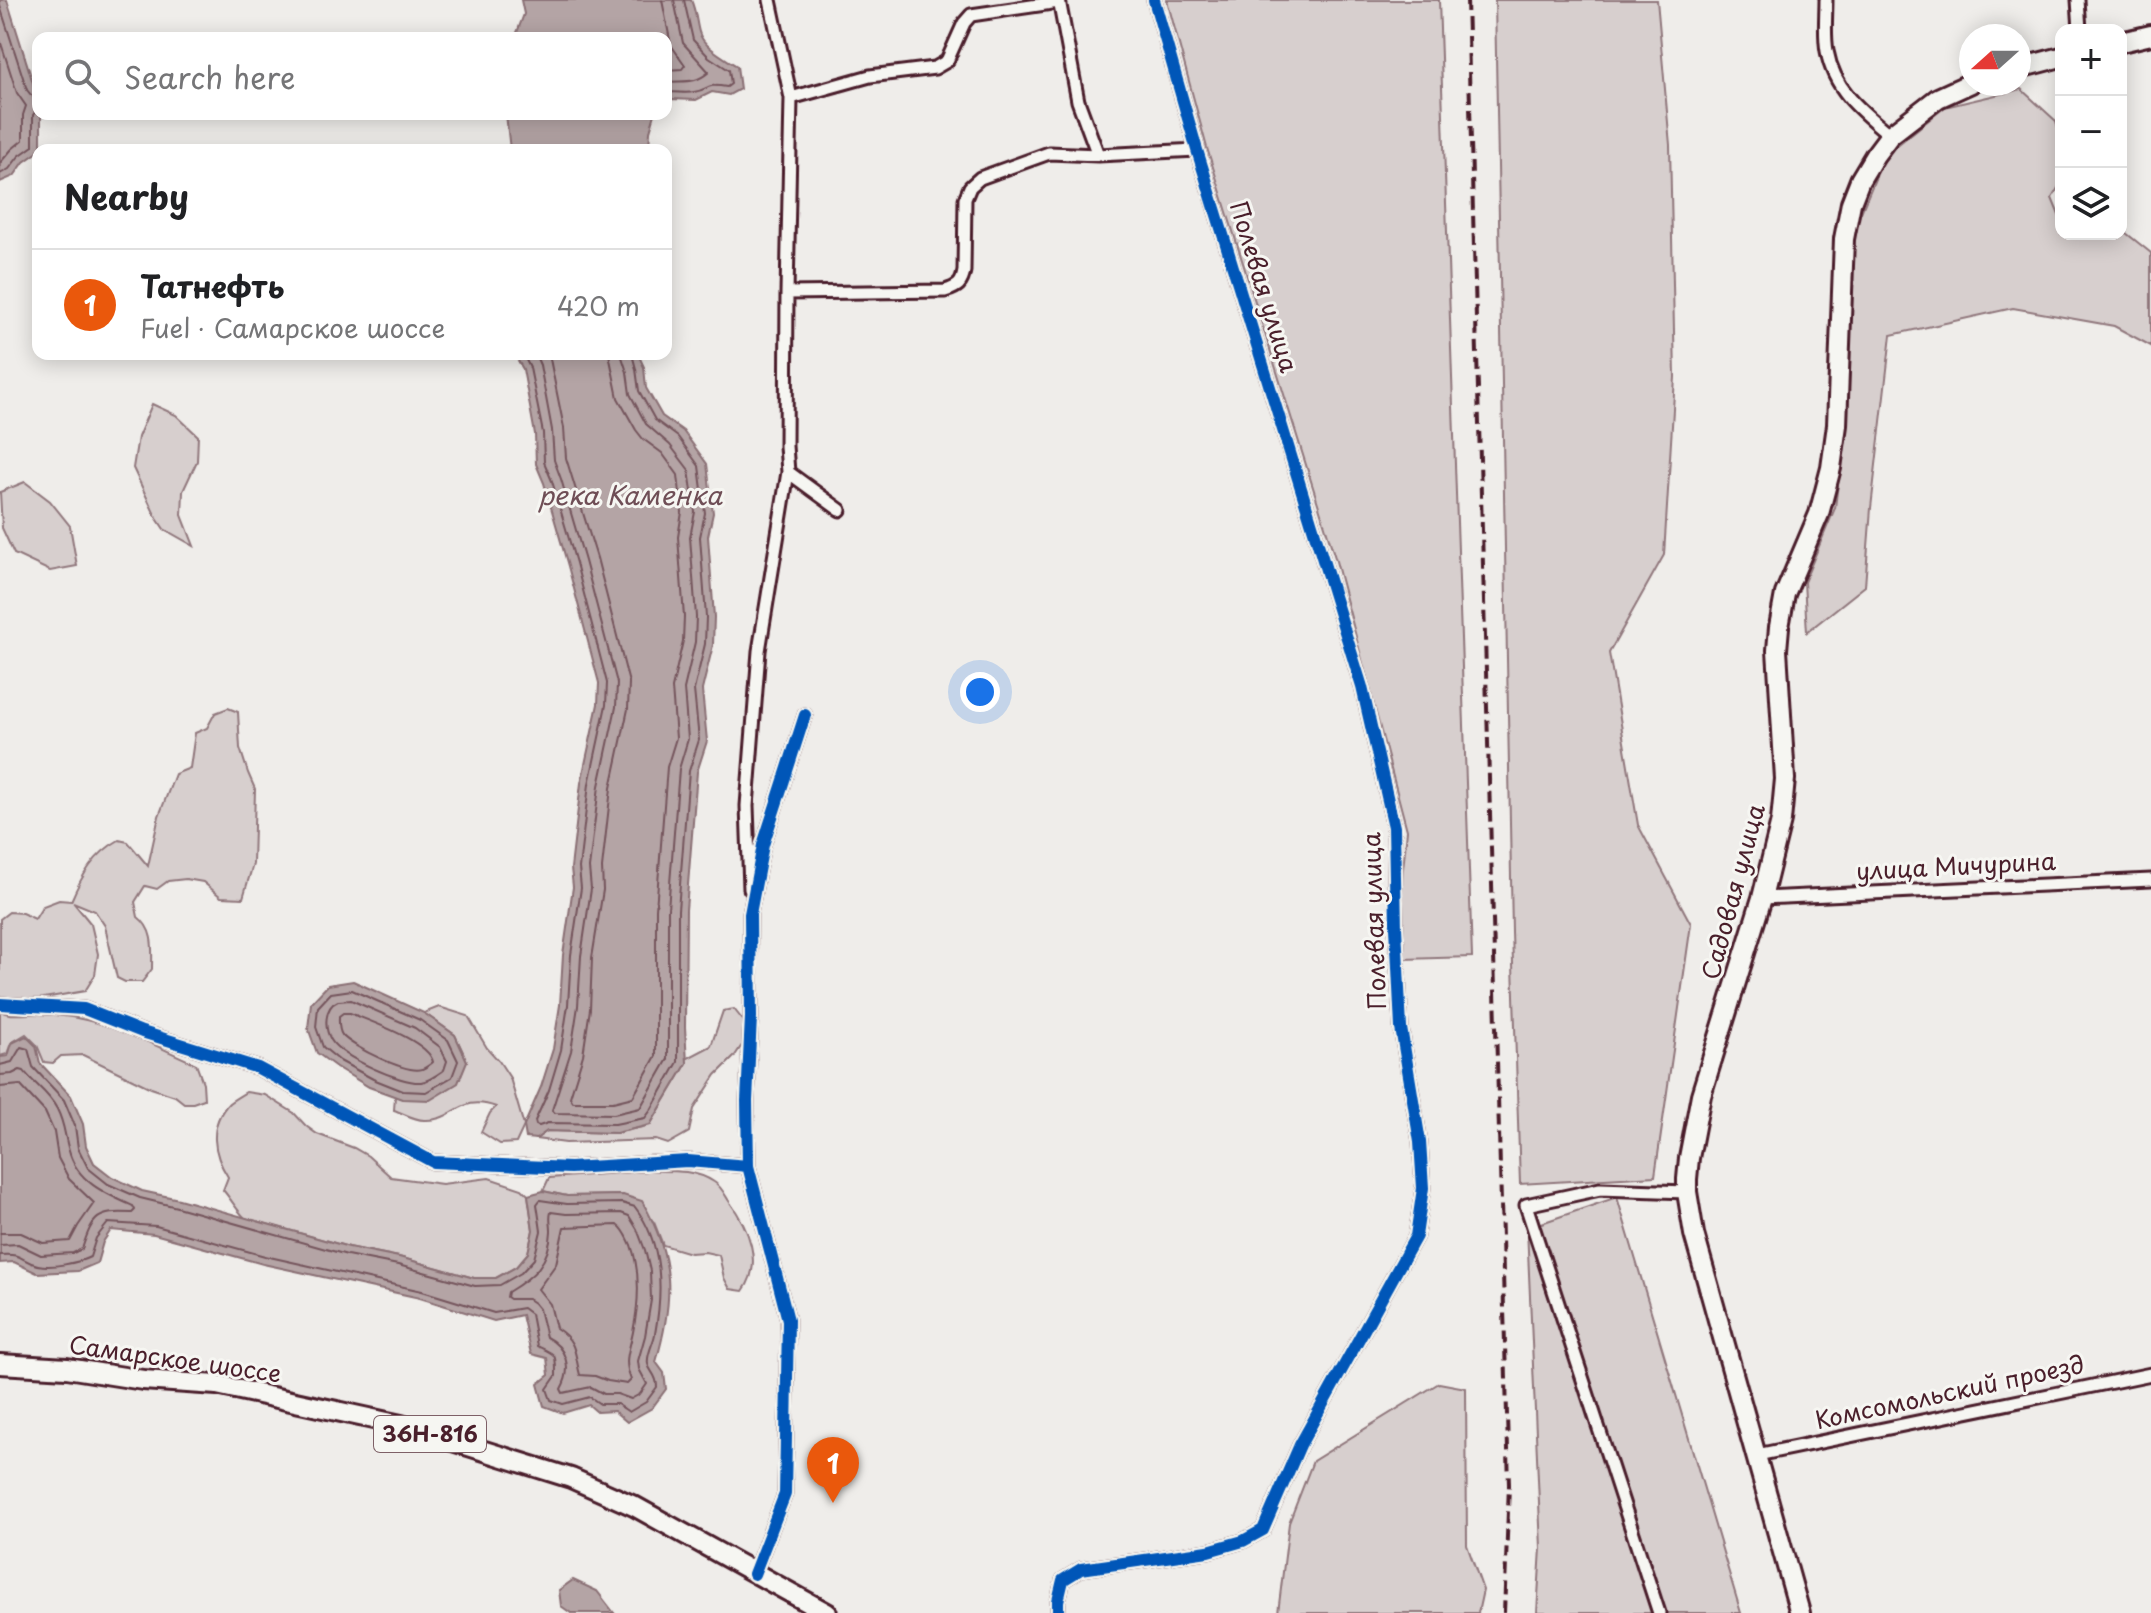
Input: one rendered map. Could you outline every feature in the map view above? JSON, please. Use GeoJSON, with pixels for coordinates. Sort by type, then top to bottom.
{"type":"FeatureCollection","features":[{"type":"Feature","properties":{"kind":"main road"},"geometry":{"type":"LineString","coordinates":[[2127,41],[2151,35]]}},
{"type":"Feature","properties":{"kind":"main road"},"geometry":{"type":"LineString","coordinates":[[2031,65],[2055,59]]}},
{"type":"Feature","properties":{"kind":"main road","name":"Садовая улица"},"geometry":{"type":"LineString","coordinates":[[1800,1613],[1703,1270],[1687,1192],[1689,1158],[1701,1095],[1762,898],[1781,821],[1785,779],[1777,650],[1779,627],[1785,594],[1819,514],[1831,468],[1837,425],[1844,239],[1851,203],[1860,180],[1890,135],[1938,98],[1959,88]]}},
{"type":"Feature","properties":{"kind":"main road","name":"Самарское шоссе"},"geometry":{"type":"LineString","coordinates":[[0,1364],[67,1368],[143,1380],[217,1385],[401,1425],[571,1478],[634,1506],[827,1613]]}},
{"type":"Feature","properties":{"kind":"street"},"geometry":{"type":"LineString","coordinates":[[754,1574],[785,1494],[788,1320],[748,1166],[747,1101],[751,1017],[747,806],[759,651],[788,472],[787,293],[791,98],[770,0]]}},
{"type":"Feature","properties":{"kind":"street","name":"Полевая улица"},"geometry":{"type":"LineString","coordinates":[[1058,1613],[1063,1580],[1081,1569],[1208,1551],[1243,1541],[1263,1530],[1300,1445],[1416,1236],[1423,1188],[1420,1142],[1401,1028],[1394,827],[1362,687],[1154,0]]}},
{"type":"Feature","properties":{"kind":"street"},"geometry":{"type":"LineString","coordinates":[[1826,0],[1827,51],[1838,82],[1845,95],[1890,135]]}},
{"type":"Feature","properties":{"kind":"street"},"geometry":{"type":"LineString","coordinates":[[2078,0],[2080,24]]}},
{"type":"Feature","properties":{"kind":"street"},"geometry":{"type":"LineString","coordinates":[[791,98],[870,76],[935,68],[947,61],[964,23],[971,15],[1059,1],[1078,101],[1098,155]]}},
{"type":"Feature","properties":{"kind":"street"},"geometry":{"type":"LineString","coordinates":[[787,293],[945,291],[955,288],[963,282],[965,199],[970,187],[980,178],[1049,153],[1098,155],[1197,150]]}},
{"type":"Feature","properties":{"kind":"street"},"geometry":{"type":"LineString","coordinates":[[788,472],[840,510]]}},
{"type":"Feature","properties":{"kind":"street"},"geometry":{"type":"LineString","coordinates":[[750,914],[763,845],[805,715]]}},
{"type":"Feature","properties":{"kind":"street","name":"улица Мичурина"},"geometry":{"type":"LineString","coordinates":[[1762,898],[2151,880]]}},
{"type":"Feature","properties":{"kind":"street"},"geometry":{"type":"LineString","coordinates":[[0,1004],[84,1009],[142,1032],[258,1068],[433,1162],[570,1168],[688,1161],[748,1166]]}},
{"type":"Feature","properties":{"kind":"street"},"geometry":{"type":"LineString","coordinates":[[1659,1613],[1526,1205],[1600,1189],[1687,1192]]}},
{"type":"Feature","properties":{"kind":"street","name":"Комсомольский проезд"},"geometry":{"type":"LineString","coordinates":[[1757,1455],[2151,1374]]}},
{"type":"Feature","properties":{"kind":"shaded area"},"geometry":{"type":"Polygon","coordinates":[[[1167,0],[1439,0],[1472,957],[1403,959],[1401,889],[1407,830],[1336,561],[1207,148],[1167,0]]]}},
{"type":"Feature","properties":{"kind":"shaded area"},"geometry":{"type":"Polygon","coordinates":[[[1495,0],[1657,0],[1670,145],[1675,377],[1664,555],[1609,653],[1638,825],[1691,924],[1655,1176],[1520,1184],[1512,932],[1495,0]]]}},
{"type":"Feature","properties":{"kind":"shaded area"},"geometry":{"type":"Polygon","coordinates":[[[1991,96],[2029,96],[2055,120],[2055,193],[2052,198],[2055,205],[2055,240],[2127,240],[2127,234],[2151,253],[2151,346],[2114,326],[2013,308],[1891,335],[1865,586],[1807,632],[1804,582],[1835,508],[1845,425],[1854,229],[1885,155],[1945,107],[1991,96]]]}},
{"type":"Feature","properties":{"kind":"shaded area"},"geometry":{"type":"Polygon","coordinates":[[[152,404],[176,415],[198,436],[197,461],[183,491],[182,515],[194,546],[164,529],[133,468],[138,437],[152,404]]]}},
{"type":"Feature","properties":{"kind":"shaded area"},"geometry":{"type":"Polygon","coordinates":[[[25,482],[50,501],[70,526],[77,566],[50,571],[14,554],[2,528],[0,492],[25,482]]]}},
{"type":"Feature","properties":{"kind":"shaded area"},"geometry":{"type":"Polygon","coordinates":[[[228,708],[238,712],[240,748],[255,789],[253,864],[243,898],[221,897],[203,882],[186,879],[168,881],[157,889],[145,886],[135,902],[138,917],[150,934],[152,969],[142,982],[125,982],[117,978],[105,926],[95,911],[73,902],[91,924],[98,954],[95,975],[85,991],[38,999],[0,998],[0,919],[9,912],[22,913],[35,919],[43,906],[59,900],[71,901],[90,866],[102,852],[119,840],[128,842],[148,866],[159,816],[175,774],[190,768],[195,733],[207,728],[215,713],[228,708]]]}},
{"type":"Feature","properties":{"kind":"shaded area"},"geometry":{"type":"Polygon","coordinates":[[[439,1007],[468,1016],[510,1078],[524,1126],[516,1143],[500,1144],[481,1132],[496,1107],[474,1103],[443,1117],[424,1120],[394,1110],[395,1096],[403,1099],[467,1061],[455,1035],[424,1013],[439,1007]]]}},
{"type":"Feature","properties":{"kind":"shaded area"},"geometry":{"type":"Polygon","coordinates":[[[734,1009],[745,1023],[744,1042],[716,1075],[694,1109],[689,1132],[668,1144],[656,1140],[566,1143],[536,1139],[547,1131],[616,1133],[650,1125],[687,1063],[686,1059],[711,1046],[723,1011],[734,1009]]]}},
{"type":"Feature","properties":{"kind":"shaded area"},"geometry":{"type":"Polygon","coordinates":[[[0,1011],[79,1019],[142,1039],[196,1064],[203,1083],[204,1099],[184,1103],[175,1096],[151,1088],[83,1055],[61,1056],[53,1063],[44,1062],[37,1045],[26,1034],[11,1043],[7,1054],[0,1056],[0,1011]]]}},
{"type":"Feature","properties":{"kind":"shaded area"},"geometry":{"type":"Polygon","coordinates":[[[246,1092],[265,1095],[294,1113],[317,1134],[368,1156],[391,1177],[442,1184],[489,1178],[522,1189],[528,1195],[533,1230],[528,1253],[516,1267],[496,1278],[474,1278],[245,1218],[223,1190],[228,1177],[219,1159],[215,1140],[222,1112],[229,1103],[246,1092]]]}},
{"type":"Feature","properties":{"kind":"shaded area"},"geometry":{"type":"Polygon","coordinates":[[[648,1171],[690,1173],[706,1178],[721,1188],[742,1222],[751,1245],[752,1269],[743,1291],[730,1289],[719,1255],[690,1253],[663,1245],[654,1222],[623,1195],[567,1196],[543,1191],[549,1178],[648,1171]]]}},
{"type":"Feature","properties":{"kind":"shaded area"},"geometry":{"type":"Polygon","coordinates":[[[1617,1197],[1741,1613],[1537,1613],[1541,1548],[1527,1228],[1617,1197]]]}},
{"type":"Feature","properties":{"kind":"shaded area"},"geometry":{"type":"Polygon","coordinates":[[[1439,1383],[1466,1388],[1467,1545],[1483,1590],[1478,1613],[1278,1613],[1289,1523],[1313,1461],[1439,1383]]]}},
{"type":"Feature","properties":{"kind":"water"},"geometry":{"type":"Polygon","coordinates":[[[0,0],[7,0],[32,80],[32,120],[41,120],[41,144],[32,144],[32,156],[14,176],[0,182],[0,0]]]}},
{"type":"Feature","properties":{"kind":"water"},"geometry":{"type":"Polygon","coordinates":[[[521,0],[691,0],[701,37],[715,52],[737,66],[740,89],[729,95],[712,92],[696,100],[672,99],[672,32],[517,32],[524,14],[521,0]]]}},
{"type":"Feature","properties":{"kind":"water"},"geometry":{"type":"Polygon","coordinates":[[[507,120],[653,120],[649,144],[509,144],[507,120]]]}},
{"type":"Feature","properties":{"kind":"water","name":"река Каменка"},"geometry":{"type":"Polygon","coordinates":[[[518,360],[641,360],[646,388],[662,416],[683,431],[707,464],[713,513],[708,536],[713,645],[702,690],[707,741],[697,772],[686,910],[687,1063],[650,1125],[616,1133],[547,1131],[536,1139],[526,1138],[524,1126],[553,1049],[573,887],[571,868],[581,783],[598,704],[599,683],[568,566],[536,464],[535,434],[523,369],[518,360]]]}},
{"type":"Feature","properties":{"kind":"water"},"geometry":{"type":"Polygon","coordinates":[[[353,981],[424,1013],[455,1035],[467,1061],[458,1083],[430,1100],[402,1099],[369,1087],[317,1053],[308,1028],[311,1003],[328,985],[353,981]]]}},
{"type":"Feature","properties":{"kind":"water"},"geometry":{"type":"Polygon","coordinates":[[[26,1036],[36,1046],[40,1063],[71,1096],[94,1163],[112,1177],[142,1191],[349,1247],[474,1278],[496,1278],[516,1267],[528,1253],[533,1230],[528,1195],[543,1191],[567,1196],[623,1195],[642,1201],[661,1241],[666,1261],[668,1299],[656,1362],[664,1373],[666,1389],[652,1408],[627,1422],[614,1411],[597,1412],[589,1405],[563,1413],[544,1406],[538,1384],[549,1375],[547,1358],[531,1354],[522,1315],[494,1321],[420,1298],[263,1264],[154,1234],[111,1230],[103,1242],[97,1263],[78,1271],[37,1273],[14,1262],[0,1263],[0,1057],[8,1056],[12,1043],[26,1036]]]}},
{"type":"Feature","properties":{"kind":"water"},"geometry":{"type":"Polygon","coordinates":[[[573,1580],[597,1591],[614,1613],[571,1613],[561,1606],[559,1590],[573,1580]]]}},
{"type":"Feature","properties":{"kind":"railway"},"geometry":{"type":"LineString","coordinates":[[1467,0],[1509,1485],[1504,1613]]}},
{"type":"Feature","properties":{"kind":"cycle path"},"geometry":{"type":"LineString","coordinates":[[1058,1613],[1063,1580],[1081,1569],[1208,1551],[1243,1541],[1263,1530],[1300,1445],[1416,1236],[1423,1188],[1420,1142],[1401,1028],[1394,827],[1362,687],[1154,0]]}},
{"type":"Feature","properties":{"kind":"cycle path"},"geometry":{"type":"LineString","coordinates":[[754,1574],[785,1494],[788,1320],[748,1166],[750,914],[763,845],[805,715]]}},
{"type":"Feature","properties":{"kind":"cycle path"},"geometry":{"type":"LineString","coordinates":[[0,1004],[84,1009],[142,1032],[258,1068],[433,1162],[570,1168],[688,1161],[748,1166]]}},
{"type":"Feature","properties":{"kind":"place","name":"Татнефть"},"geometry":{"type":"Point","coordinates":[833,1503]}}]}
